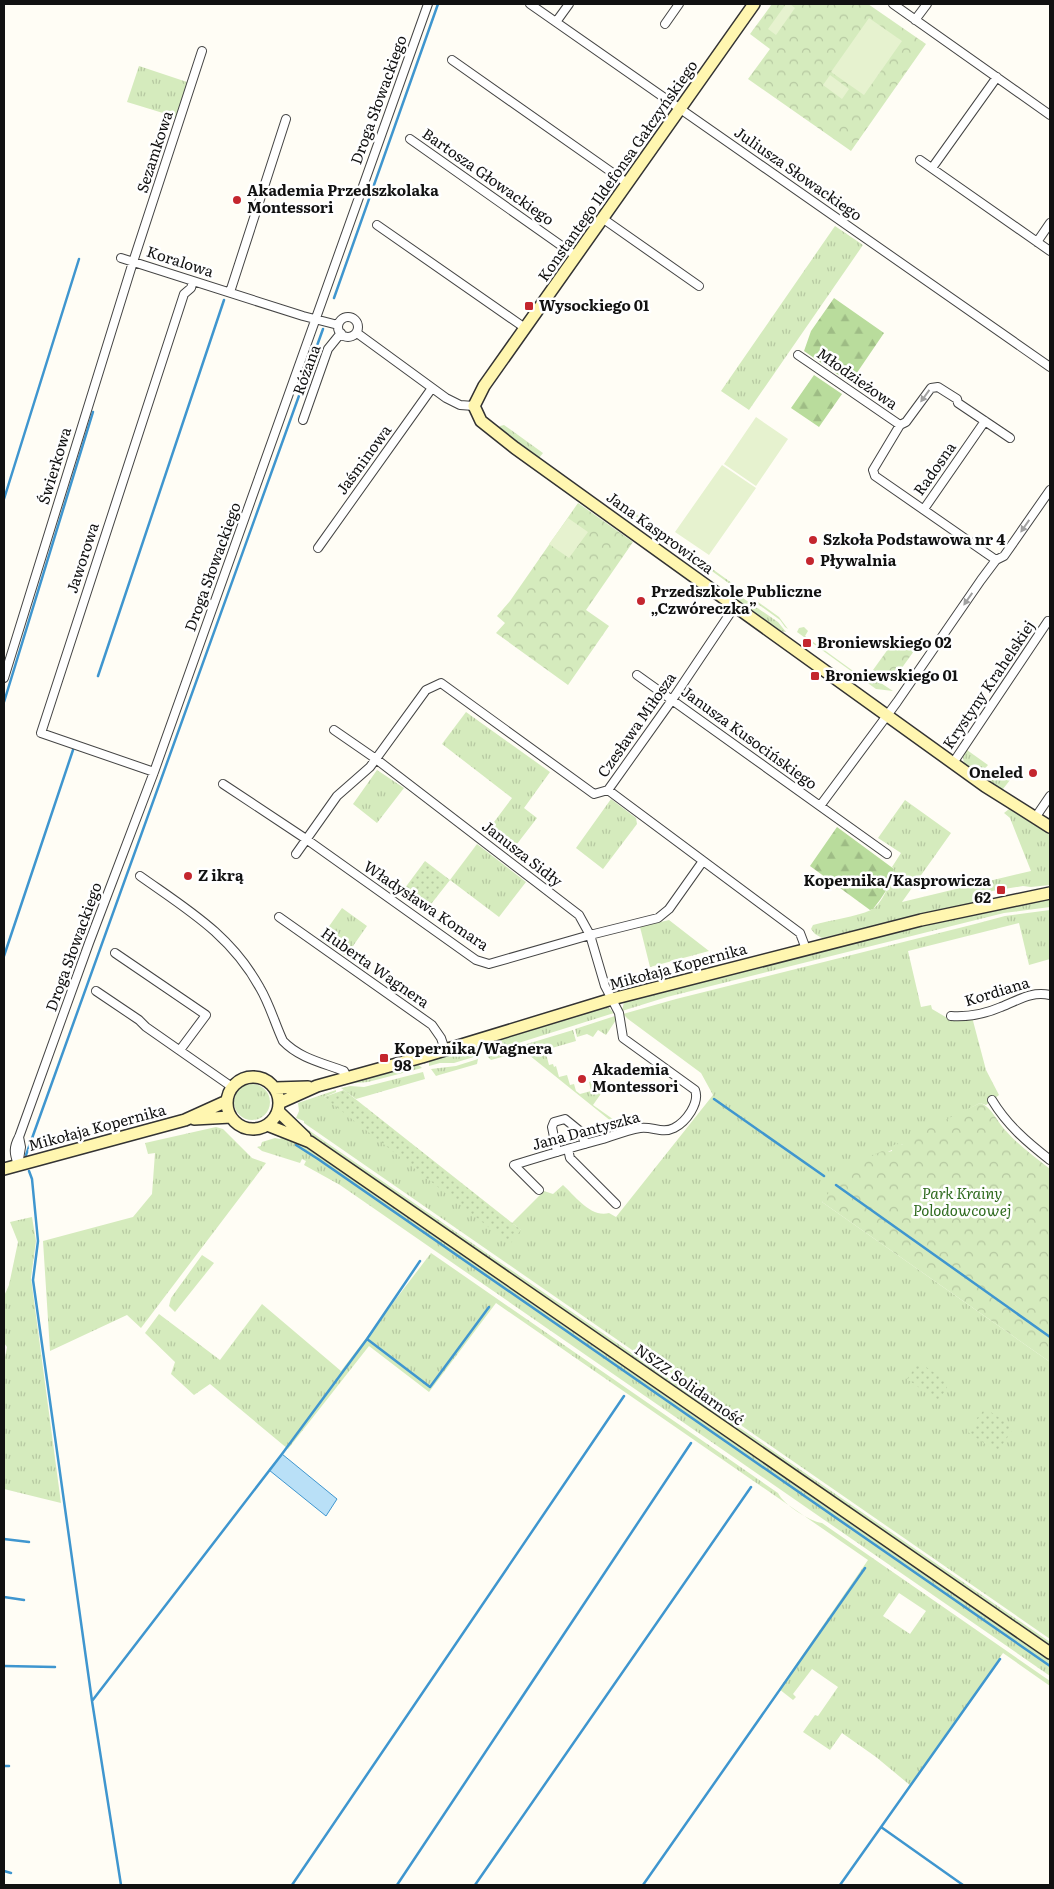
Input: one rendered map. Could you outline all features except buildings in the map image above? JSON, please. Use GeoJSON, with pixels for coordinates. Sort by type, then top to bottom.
{"type":"FeatureCollection","features":[{"type":"Feature","properties":{"kind":"street","name":"Droga Słowackiego"},"geometry":{"type":"LineString","coordinates":[[18,1166],[21,1147],[19,1137],[154,772],[428,4]]}},
{"type":"Feature","properties":{"kind":"street","name":"Juliusza Słowackiego"},"geometry":{"type":"LineString","coordinates":[[530,4],[1050,367]]}},
{"type":"Feature","properties":{"kind":"street"},"geometry":{"type":"LineString","coordinates":[[556,22],[569,4]]}},
{"type":"Feature","properties":{"kind":"street"},"geometry":{"type":"LineString","coordinates":[[665,24],[679,4]]}},
{"type":"Feature","properties":{"kind":"street","name":"Konstantego Ildefonsa Gałczyńskiego"},"geometry":{"type":"LineString","coordinates":[[474,406],[484,386],[754,4]]}},
{"type":"Feature","properties":{"kind":"street"},"geometry":{"type":"LineString","coordinates":[[892,4],[1050,115]]}},
{"type":"Feature","properties":{"kind":"street"},"geometry":{"type":"LineString","coordinates":[[915,20],[927,4]]}},
{"type":"Feature","properties":{"kind":"street","name":"Sezamkowa"},"geometry":{"type":"LineString","coordinates":[[133,262],[202,51]]}},
{"type":"Feature","properties":{"kind":"street"},"geometry":{"type":"LineString","coordinates":[[452,60],[627,183]]}},
{"type":"Feature","properties":{"kind":"street"},"geometry":{"type":"LineString","coordinates":[[932,168],[997,77]]}},
{"type":"Feature","properties":{"kind":"street"},"geometry":{"type":"LineString","coordinates":[[230,292],[286,119]]}},
{"type":"Feature","properties":{"kind":"street","name":"Bartosza Głowackiego"},"geometry":{"type":"LineString","coordinates":[[410,139],[576,256]]}},
{"type":"Feature","properties":{"kind":"street"},"geometry":{"type":"LineString","coordinates":[[920,160],[1050,251]]}},
{"type":"Feature","properties":{"kind":"street"},"geometry":{"type":"LineString","coordinates":[[602,218],[699,286]]}},
{"type":"Feature","properties":{"kind":"street"},"geometry":{"type":"LineString","coordinates":[[1037,242],[1050,223]]}},
{"type":"Feature","properties":{"kind":"street"},"geometry":{"type":"LineString","coordinates":[[377,225],[525,328]]}},
{"type":"Feature","properties":{"kind":"street","name":"Koralowa"},"geometry":{"type":"LineString","coordinates":[[121,258],[316,319]]}},
{"type":"Feature","properties":{"kind":"street","name":"Świerkowa"},"geometry":{"type":"LineString","coordinates":[[4,678],[133,262]]}},
{"type":"Feature","properties":{"kind":"street","name":"Jaworowa"},"geometry":{"type":"LineString","coordinates":[[154,772],[41,733],[184,294],[191,288],[193,281]]}},
{"type":"Feature","properties":{"kind":"street"},"geometry":{"type":"LineString","coordinates":[[338,325],[344,318],[353,317],[358,324],[357,333]]}},
{"type":"Feature","properties":{"kind":"street"},"geometry":{"type":"LineString","coordinates":[[316,319],[338,325]]}},
{"type":"Feature","properties":{"kind":"street"},"geometry":{"type":"LineString","coordinates":[[338,325],[341,333],[349,337],[357,333]]}},
{"type":"Feature","properties":{"kind":"street","name":"Różana"},"geometry":{"type":"LineString","coordinates":[[303,420],[328,349],[341,333]]}},
{"type":"Feature","properties":{"kind":"street"},"geometry":{"type":"LineString","coordinates":[[357,333],[453,403],[474,406]]}},
{"type":"Feature","properties":{"kind":"street","name":"Młodzieżowa"},"geometry":{"type":"LineString","coordinates":[[798,355],[900,425]]}},
{"type":"Feature","properties":{"kind":"street","name":"Młodzieżowa"},"geometry":{"type":"LineString","coordinates":[[924,509],[876,476],[873,473],[873,466],[900,425],[906,422],[931,388],[938,387],[1010,438]]}},
{"type":"Feature","properties":{"kind":"street","name":"Jaśminowa"},"geometry":{"type":"LineString","coordinates":[[318,548],[432,388]]}},
{"type":"Feature","properties":{"kind":"street","name":"Jana Kasprowicza"},"geometry":{"type":"LineString","coordinates":[[474,406],[481,421],[493,431],[985,786],[1050,827]]}},
{"type":"Feature","properties":{"kind":"street","name":"Radosna"},"geometry":{"type":"LineString","coordinates":[[985,421],[924,509],[996,560]]}},
{"type":"Feature","properties":{"kind":"street","name":"Janusza Kusocińskiego"},"geometry":{"type":"LineString","coordinates":[[820,806],[887,716],[996,560],[1004,556],[1050,490]]}},
{"type":"Feature","properties":{"kind":"street","name":"Czesława Miłosza"},"geometry":{"type":"LineString","coordinates":[[376,759],[426,690],[441,683],[594,794],[608,790],[672,700],[735,606]]}},
{"type":"Feature","properties":{"kind":"street","name":"Krystyny Krahelskiej"},"geometry":{"type":"LineString","coordinates":[[953,763],[1048,621]]}},
{"type":"Feature","properties":{"kind":"street","name":"Janusza Kusocińskiego"},"geometry":{"type":"LineString","coordinates":[[638,675],[887,854]]}},
{"type":"Feature","properties":{"kind":"street","name":"Janusza Sidły"},"geometry":{"type":"LineString","coordinates":[[334,730],[376,759],[579,915],[590,935],[605,986],[612,999]]}},
{"type":"Feature","properties":{"kind":"street"},"geometry":{"type":"LineString","coordinates":[[296,854],[337,796],[370,767],[376,759]]}},
{"type":"Feature","properties":{"kind":"street","name":"Władysława Komara"},"geometry":{"type":"LineString","coordinates":[[223,784],[482,962],[495,963],[590,935],[658,918],[663,915],[703,861]]}},
{"type":"Feature","properties":{"kind":"street"},"geometry":{"type":"LineString","coordinates":[[608,790],[800,933],[806,949]]}},
{"type":"Feature","properties":{"kind":"street"},"geometry":{"type":"LineString","coordinates":[[1035,818],[1050,796]]}},
{"type":"Feature","properties":{"kind":"street"},"geometry":{"type":"LineString","coordinates":[[140,876],[204,920],[228,943],[250,972],[269,1006],[283,1042],[299,1054],[344,1071],[347,1077]]}},
{"type":"Feature","properties":{"kind":"street","name":"Mikołaja Kopernika"},"geometry":{"type":"LineString","coordinates":[[267,1125],[272,1121],[279,1107],[317,1086],[347,1077],[445,1050],[612,999],[921,920],[1050,893]]}},
{"type":"Feature","properties":{"kind":"street","name":"Huberta Wagnera"},"geometry":{"type":"LineString","coordinates":[[278,917],[432,1025],[441,1038],[445,1050]]}},
{"type":"Feature","properties":{"kind":"street"},"geometry":{"type":"LineString","coordinates":[[115,953],[206,1016],[180,1050]]}},
{"type":"Feature","properties":{"kind":"street"},"geometry":{"type":"LineString","coordinates":[[96,991],[139,1020],[143,1031],[180,1050],[232,1086]]}},
{"type":"Feature","properties":{"kind":"street","name":"Kordiana"},"geometry":{"type":"LineString","coordinates":[[950,1016],[964,1017],[1001,1008],[1032,994],[1050,995]]}},
{"type":"Feature","properties":{"kind":"street","name":"Jana Dantyszka"},"geometry":{"type":"LineString","coordinates":[[538,1190],[514,1165],[642,1128],[664,1131],[673,1129],[678,1127],[686,1118],[696,1103],[697,1096],[695,1090],[690,1085],[623,1038],[619,1013],[612,999]]}},
{"type":"Feature","properties":{"kind":"street"},"geometry":{"type":"LineString","coordinates":[[267,1125],[249,1128],[236,1122],[231,1117],[227,1101],[232,1086],[238,1081],[254,1076],[269,1082],[275,1088],[279,1107]]}},
{"type":"Feature","properties":{"kind":"street","name":"Mikołaja Kopernika"},"geometry":{"type":"LineString","coordinates":[[275,1088],[317,1086]]}},
{"type":"Feature","properties":{"kind":"street"},"geometry":{"type":"LineString","coordinates":[[992,1100],[1017,1133],[1050,1160]]}},
{"type":"Feature","properties":{"kind":"street","name":"Mikołaja Kopernika"},"geometry":{"type":"LineString","coordinates":[[4,1169],[185,1120],[227,1101]]}},
{"type":"Feature","properties":{"kind":"street","name":"NSZZ Solidarność"},"geometry":{"type":"LineString","coordinates":[[279,1107],[310,1142]]}},
{"type":"Feature","properties":{"kind":"street","name":"Mikołaja Kopernika"},"geometry":{"type":"LineString","coordinates":[[185,1120],[231,1117]]}},
{"type":"Feature","properties":{"kind":"street"},"geometry":{"type":"LineString","coordinates":[[557,1152],[552,1126],[554,1122],[565,1119],[581,1132],[585,1144]]}},
{"type":"Feature","properties":{"kind":"street","name":"NSZZ Solidarność"},"geometry":{"type":"LineString","coordinates":[[267,1125],[310,1142],[1050,1654]]}},
{"type":"Feature","properties":{"kind":"street"},"geometry":{"type":"LineString","coordinates":[[568,1149],[570,1158],[616,1204]]}},
{"type":"Feature","properties":{"kind":"green space"},"geometry":{"type":"Polygon","coordinates":[[[772,4],[868,4],[926,44],[851,151],[748,79],[770,49],[750,34],[772,4]]]}},
{"type":"Feature","properties":{"kind":"green space"},"geometry":{"type":"Polygon","coordinates":[[[786,4],[790,4],[795,8],[776,35],[768,29],[786,4]]]}},
{"type":"Feature","properties":{"kind":"green space"},"geometry":{"type":"Polygon","coordinates":[[[869,18],[902,41],[864,95],[831,72],[869,18]]]}},
{"type":"Feature","properties":{"kind":"green space"},"geometry":{"type":"Polygon","coordinates":[[[139,66],[187,82],[176,117],[127,102],[139,66]]]}},
{"type":"Feature","properties":{"kind":"green space"},"geometry":{"type":"Polygon","coordinates":[[[830,75],[849,89],[842,99],[823,85],[830,75]]]}},
{"type":"Feature","properties":{"kind":"green space"},"geometry":{"type":"Polygon","coordinates":[[[835,226],[863,245],[749,410],[721,391],[835,226]]]}},
{"type":"Feature","properties":{"kind":"green space"},"geometry":{"type":"Polygon","coordinates":[[[834,298],[884,333],[850,383],[804,351],[811,331],[834,298]]]}},
{"type":"Feature","properties":{"kind":"green space"},"geometry":{"type":"Polygon","coordinates":[[[814,375],[842,394],[819,427],[791,408],[814,375]]]}},
{"type":"Feature","properties":{"kind":"green space"},"geometry":{"type":"Polygon","coordinates":[[[756,417],[788,439],[756,486],[724,464],[756,417]]]}},
{"type":"Feature","properties":{"kind":"green space"},"geometry":{"type":"Polygon","coordinates":[[[504,425],[543,453],[539,458],[498,429],[504,425]]]}},
{"type":"Feature","properties":{"kind":"green space"},"geometry":{"type":"Polygon","coordinates":[[[722,465],[756,488],[709,555],[675,532],[722,465]]]}},
{"type":"Feature","properties":{"kind":"green space"},"geometry":{"type":"Polygon","coordinates":[[[578,503],[633,542],[586,610],[609,626],[568,685],[496,633],[505,623],[497,616],[510,601],[578,503]]]}},
{"type":"Feature","properties":{"kind":"green space"},"geometry":{"type":"Polygon","coordinates":[[[632,511],[779,617],[788,629],[780,620],[631,513],[632,511]]]}},
{"type":"Feature","properties":{"kind":"green space"},"geometry":{"type":"Polygon","coordinates":[[[568,518],[588,532],[569,558],[549,544],[568,518]]]}},
{"type":"Feature","properties":{"kind":"green space"},"geometry":{"type":"Polygon","coordinates":[[[731,590],[778,622],[786,632],[778,631],[728,593],[731,590]]]}},
{"type":"Feature","properties":{"kind":"green space"},"geometry":{"type":"Polygon","coordinates":[[[804,627],[808,631],[805,636],[860,676],[864,672],[893,691],[876,689],[797,632],[799,628],[804,627]]]}},
{"type":"Feature","properties":{"kind":"green space"},"geometry":{"type":"Polygon","coordinates":[[[896,638],[914,651],[891,683],[873,670],[896,638]]]}},
{"type":"Feature","properties":{"kind":"green space"},"geometry":{"type":"Polygon","coordinates":[[[466,712],[550,772],[524,808],[537,818],[510,853],[485,834],[512,798],[442,744],[466,712]]]}},
{"type":"Feature","properties":{"kind":"green space"},"geometry":{"type":"Polygon","coordinates":[[[967,750],[988,765],[979,775],[964,765],[963,757],[967,750]]]}},
{"type":"Feature","properties":{"kind":"green space"},"geometry":{"type":"Polygon","coordinates":[[[993,768],[1010,780],[1003,789],[1000,790],[986,781],[993,768]]]}},
{"type":"Feature","properties":{"kind":"green space"},"geometry":{"type":"Polygon","coordinates":[[[377,770],[404,788],[377,823],[353,804],[377,770]]]}},
{"type":"Feature","properties":{"kind":"green space"},"geometry":{"type":"Polygon","coordinates":[[[611,799],[636,818],[637,824],[603,869],[576,848],[611,799]]]}},
{"type":"Feature","properties":{"kind":"green space"},"geometry":{"type":"Polygon","coordinates":[[[905,800],[951,833],[902,902],[1031,871],[1010,818],[1004,813],[1009,809],[1050,833],[1050,885],[1023,886],[992,891],[992,894],[982,897],[974,903],[822,938],[815,934],[811,929],[813,925],[851,917],[871,910],[883,898],[893,874],[894,869],[892,867],[901,853],[878,838],[905,800]]]}},
{"type":"Feature","properties":{"kind":"green space"},"geometry":{"type":"Polygon","coordinates":[[[837,827],[894,869],[889,886],[873,909],[870,910],[810,866],[837,827]]]}},
{"type":"Feature","properties":{"kind":"green space"},"geometry":{"type":"Polygon","coordinates":[[[477,844],[526,882],[499,917],[450,880],[477,844]]]}},
{"type":"Feature","properties":{"kind":"green space"},"geometry":{"type":"Polygon","coordinates":[[[425,861],[450,880],[424,913],[399,896],[425,861]]]}},
{"type":"Feature","properties":{"kind":"green space"},"geometry":{"type":"Polygon","coordinates":[[[1050,899],[1050,907],[1004,913],[667,997],[622,1011],[624,1002],[629,999],[969,914],[1050,899]]]}},
{"type":"Feature","properties":{"kind":"green space"},"geometry":{"type":"Polygon","coordinates":[[[342,908],[367,926],[346,956],[320,939],[342,908]]]}},
{"type":"Feature","properties":{"kind":"green space"},"geometry":{"type":"Polygon","coordinates":[[[1050,910],[1050,959],[1029,965],[1019,923],[908,951],[921,1007],[931,1005],[932,1009],[949,1019],[972,1017],[986,1070],[999,1095],[986,1105],[980,1103],[888,1152],[822,1202],[1050,1362],[1050,1639],[304,1123],[304,1121],[296,1118],[299,1111],[298,1103],[336,1090],[336,1092],[324,1097],[521,1230],[512,1223],[544,1191],[553,1194],[563,1185],[590,1209],[602,1214],[609,1213],[616,1217],[713,1095],[701,1073],[623,1014],[1005,916],[1050,910]]]}},
{"type":"Feature","properties":{"kind":"green space"},"geometry":{"type":"Polygon","coordinates":[[[669,920],[709,951],[650,967],[640,927],[669,920]]]}},
{"type":"Feature","properties":{"kind":"green space"},"geometry":{"type":"Polygon","coordinates":[[[602,1007],[608,1007],[614,1013],[486,1053],[484,1046],[486,1043],[602,1007]]]}},
{"type":"Feature","properties":{"kind":"green space"},"geometry":{"type":"Polygon","coordinates":[[[615,1016],[616,1020],[606,1035],[598,1030],[593,1037],[587,1034],[577,1037],[575,1029],[615,1016]]]}},
{"type":"Feature","properties":{"kind":"green space"},"geometry":{"type":"Polygon","coordinates":[[[573,1030],[576,1041],[545,1050],[549,1065],[553,1064],[554,1067],[556,1066],[559,1077],[567,1075],[570,1085],[574,1084],[576,1091],[580,1094],[591,1091],[589,1082],[594,1080],[605,1088],[593,1105],[624,1127],[639,1122],[640,1126],[622,1130],[524,1051],[491,1060],[487,1056],[573,1030]]]}},
{"type":"Feature","properties":{"kind":"green space"},"geometry":{"type":"Polygon","coordinates":[[[472,1047],[475,1049],[477,1056],[454,1063],[440,1063],[429,1066],[429,1059],[472,1047]]]}},
{"type":"Feature","properties":{"kind":"green space"},"geometry":{"type":"Polygon","coordinates":[[[478,1059],[477,1064],[436,1076],[431,1069],[456,1066],[478,1059]]]}},
{"type":"Feature","properties":{"kind":"green space"},"geometry":{"type":"Polygon","coordinates":[[[417,1063],[422,1068],[368,1082],[345,1084],[297,1100],[324,1088],[417,1063]]]}},
{"type":"Feature","properties":{"kind":"green space"},"geometry":{"type":"Polygon","coordinates":[[[423,1072],[425,1079],[356,1099],[341,1088],[350,1086],[364,1087],[423,1072]]]}},
{"type":"Feature","properties":{"kind":"green space"},"geometry":{"type":"Polygon","coordinates":[[[252,1084],[259,1085],[265,1089],[269,1095],[269,1109],[265,1115],[259,1119],[252,1120],[245,1119],[239,1115],[235,1109],[234,1102],[235,1095],[239,1089],[245,1085],[252,1084]]]}},
{"type":"Feature","properties":{"kind":"green space"},"geometry":{"type":"Polygon","coordinates":[[[344,1090],[521,1230],[510,1244],[324,1097],[344,1090]]]}},
{"type":"Feature","properties":{"kind":"green space","name":"Park Krainy Polodowcowej"},"geometry":{"type":"Polygon","coordinates":[[[980,1103],[991,1111],[1016,1142],[1050,1169],[1050,1362],[822,1202],[846,1169],[882,1151],[892,1151],[892,1146],[898,1143],[902,1145],[904,1140],[980,1103]]]}},
{"type":"Feature","properties":{"kind":"green space"},"geometry":{"type":"Polygon","coordinates":[[[294,1120],[1050,1642],[1050,1647],[325,1146],[294,1120]]]}},
{"type":"Feature","properties":{"kind":"green space"},"geometry":{"type":"Polygon","coordinates":[[[216,1127],[223,1129],[252,1158],[266,1163],[141,1328],[127,1315],[50,1351],[43,1241],[133,1217],[152,1194],[155,1153],[148,1154],[145,1143],[216,1127]]]}},
{"type":"Feature","properties":{"kind":"green space"},"geometry":{"type":"Polygon","coordinates":[[[284,1134],[326,1159],[1050,1660],[1050,1676],[340,1185],[304,1165],[306,1161],[302,1159],[300,1163],[262,1151],[257,1147],[261,1146],[262,1142],[275,1138],[280,1139],[284,1134]]]}},
{"type":"Feature","properties":{"kind":"green space"},"geometry":{"type":"Polygon","coordinates":[[[32,1217],[36,1241],[31,1278],[61,1503],[4,1489],[4,1362],[7,1347],[4,1343],[4,1296],[9,1285],[18,1242],[10,1222],[32,1217]]]}},
{"type":"Feature","properties":{"kind":"green space"},"geometry":{"type":"Polygon","coordinates":[[[431,1253],[778,1493],[789,1505],[496,1303],[429,1392],[369,1346],[288,1449],[210,1384],[194,1395],[171,1374],[175,1362],[145,1333],[159,1314],[220,1360],[262,1304],[341,1371],[431,1253]]]}},
{"type":"Feature","properties":{"kind":"green space"},"geometry":{"type":"Polygon","coordinates":[[[202,1255],[214,1263],[175,1312],[169,1306],[171,1298],[202,1255]]]}},
{"type":"Feature","properties":{"kind":"green space"},"geometry":{"type":"Polygon","coordinates":[[[919,1362],[946,1381],[947,1388],[938,1401],[907,1379],[919,1362]]]}},
{"type":"Feature","properties":{"kind":"green space"},"geometry":{"type":"Polygon","coordinates":[[[985,1408],[1014,1428],[997,1452],[968,1432],[985,1408]]]}},
{"type":"Feature","properties":{"kind":"green space"},"geometry":{"type":"Polygon","coordinates":[[[804,1516],[822,1523],[1050,1681],[1050,1686],[1003,1653],[911,1786],[876,1757],[842,1733],[830,1750],[803,1732],[815,1715],[818,1716],[838,1687],[812,1669],[793,1694],[796,1697],[793,1700],[779,1689],[868,1560],[804,1516]],[[899,1593],[883,1616],[910,1634],[926,1611],[899,1593]]]}},
{"type":"Feature","properties":{"kind":"water"},"geometry":{"type":"Polygon","coordinates":[[[282,1454],[337,1499],[326,1516],[269,1470],[282,1454]]]}},
{"type":"Feature","properties":{"kind":"waterway"},"geometry":{"type":"LineString","coordinates":[[334,298],[438,4]]}},
{"type":"Feature","properties":{"kind":"waterway"},"geometry":{"type":"LineString","coordinates":[[4,499],[79,259]]}},
{"type":"Feature","properties":{"kind":"waterway"},"geometry":{"type":"LineString","coordinates":[[98,676],[224,300]]}},
{"type":"Feature","properties":{"kind":"waterway"},"geometry":{"type":"LineString","coordinates":[[26,1155],[323,329]]}},
{"type":"Feature","properties":{"kind":"waterway"},"geometry":{"type":"LineString","coordinates":[[4,702],[93,412]]}},
{"type":"Feature","properties":{"kind":"waterway"},"geometry":{"type":"LineString","coordinates":[[4,956],[73,750]]}},
{"type":"Feature","properties":{"kind":"waterway"},"geometry":{"type":"LineString","coordinates":[[714,1099],[824,1176]]}},
{"type":"Feature","properties":{"kind":"waterway"},"geometry":{"type":"LineString","coordinates":[[296,1145],[1050,1666]]}},
{"type":"Feature","properties":{"kind":"waterway"},"geometry":{"type":"LineString","coordinates":[[29,1171],[32,1179],[38,1241],[33,1280],[92,1701],[121,1885]]}},
{"type":"Feature","properties":{"kind":"waterway"},"geometry":{"type":"LineString","coordinates":[[836,1185],[1050,1337]]}},
{"type":"Feature","properties":{"kind":"waterway"},"geometry":{"type":"LineString","coordinates":[[367,1339],[420,1261]]}},
{"type":"Feature","properties":{"kind":"waterway"},"geometry":{"type":"LineString","coordinates":[[92,1701],[282,1454],[367,1339],[430,1387],[489,1307]]}},
{"type":"Feature","properties":{"kind":"waterway"},"geometry":{"type":"LineString","coordinates":[[292,1885],[624,1396]]}},
{"type":"Feature","properties":{"kind":"waterway"},"geometry":{"type":"LineString","coordinates":[[397,1885],[691,1443]]}},
{"type":"Feature","properties":{"kind":"waterway"},"geometry":{"type":"LineString","coordinates":[[475,1885],[751,1487]]}},
{"type":"Feature","properties":{"kind":"waterway"},"geometry":{"type":"LineString","coordinates":[[4,1539],[29,1542]]}},
{"type":"Feature","properties":{"kind":"waterway"},"geometry":{"type":"LineString","coordinates":[[643,1885],[865,1568]]}},
{"type":"Feature","properties":{"kind":"waterway"},"geometry":{"type":"LineString","coordinates":[[4,1597],[24,1600]]}},
{"type":"Feature","properties":{"kind":"waterway"},"geometry":{"type":"LineString","coordinates":[[840,1885],[1000,1659]]}},
{"type":"Feature","properties":{"kind":"waterway"},"geometry":{"type":"LineString","coordinates":[[4,1666],[55,1667]]}},
{"type":"Feature","properties":{"kind":"waterway"},"geometry":{"type":"LineString","coordinates":[[4,1766],[9,1766]]}},
{"type":"Feature","properties":{"kind":"waterway"},"geometry":{"type":"LineString","coordinates":[[881,1827],[963,1885]]}},
{"type":"Feature","properties":{"kind":"waterway"},"geometry":{"type":"LineString","coordinates":[[4,1871],[11,1873]]}},
{"type":"Feature","properties":{"kind":"place","name":"Akademia Przedszkolaka Montessori"},"geometry":{"type":"Point","coordinates":[237,200]}},
{"type":"Feature","properties":{"kind":"place","name":"Wysockiego 01"},"geometry":{"type":"Point","coordinates":[529,306]}},
{"type":"Feature","properties":{"kind":"place","name":"Szkoła Podstawowa nr 4"},"geometry":{"type":"Point","coordinates":[813,540]}},
{"type":"Feature","properties":{"kind":"place","name":"Pływalnia"},"geometry":{"type":"Point","coordinates":[810,561]}},
{"type":"Feature","properties":{"kind":"place","name":"Przedszkole Publiczne „Czwóreczka”"},"geometry":{"type":"Point","coordinates":[641,601]}},
{"type":"Feature","properties":{"kind":"place","name":"Broniewskiego 02"},"geometry":{"type":"Point","coordinates":[807,643]}},
{"type":"Feature","properties":{"kind":"place","name":"Broniewskiego 01"},"geometry":{"type":"Point","coordinates":[815,676]}},
{"type":"Feature","properties":{"kind":"place","name":"Oneled"},"geometry":{"type":"Point","coordinates":[1033,773]}},
{"type":"Feature","properties":{"kind":"place","name":"Z ikrą"},"geometry":{"type":"Point","coordinates":[188,876]}},
{"type":"Feature","properties":{"kind":"place","name":"Kopernika/Kasprowicza 62"},"geometry":{"type":"Point","coordinates":[1001,890]}},
{"type":"Feature","properties":{"kind":"place","name":"Kopernika/Wagnera 98"},"geometry":{"type":"Point","coordinates":[384,1058]}},
{"type":"Feature","properties":{"kind":"place","name":"Akademia Montessori"},"geometry":{"type":"Point","coordinates":[582,1079]}}]}
